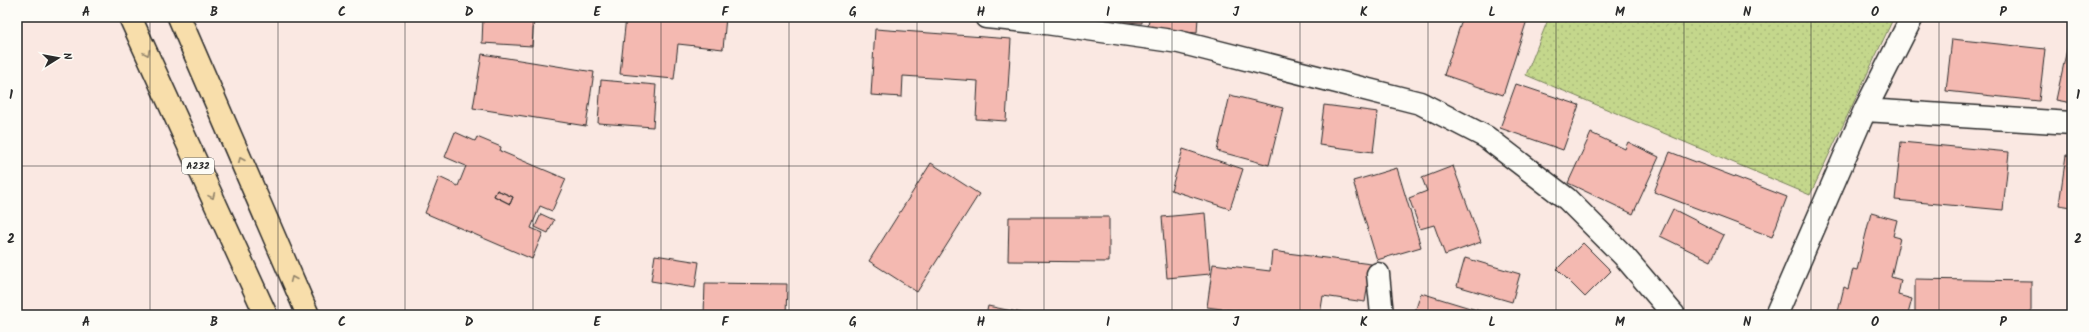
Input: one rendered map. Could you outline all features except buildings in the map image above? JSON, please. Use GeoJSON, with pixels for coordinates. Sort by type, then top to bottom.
{"type":"FeatureCollection","features":[{"type":"Feature","properties":{"kind":"highway","name":"A232"},"geometry":{"type":"LineString","coordinates":[[130,17],[266,315]]}},
{"type":"Feature","properties":{"kind":"highway"},"geometry":{"type":"LineString","coordinates":[[179,17],[308,315]]}},
{"type":"Feature","properties":{"kind":"street"},"geometry":{"type":"LineString","coordinates":[[986,17],[1046,20],[1179,42],[1420,103],[1486,136],[1567,199],[1623,255],[1674,315]]}},
{"type":"Feature","properties":{"kind":"street"},"geometry":{"type":"LineString","coordinates":[[1776,315],[1865,110],[1912,17]]}},
{"type":"Feature","properties":{"kind":"street"},"geometry":{"type":"LineString","coordinates":[[1865,110],[2072,123]]}},
{"type":"Feature","properties":{"kind":"street"},"geometry":{"type":"LineString","coordinates":[[1378,274],[1382,315]]}},
{"type":"Feature","properties":{"kind":"green space"},"geometry":{"type":"Polygon","coordinates":[[[1549,17],[1894,17],[1810,195],[1526,75],[1549,17]]]}}]}
